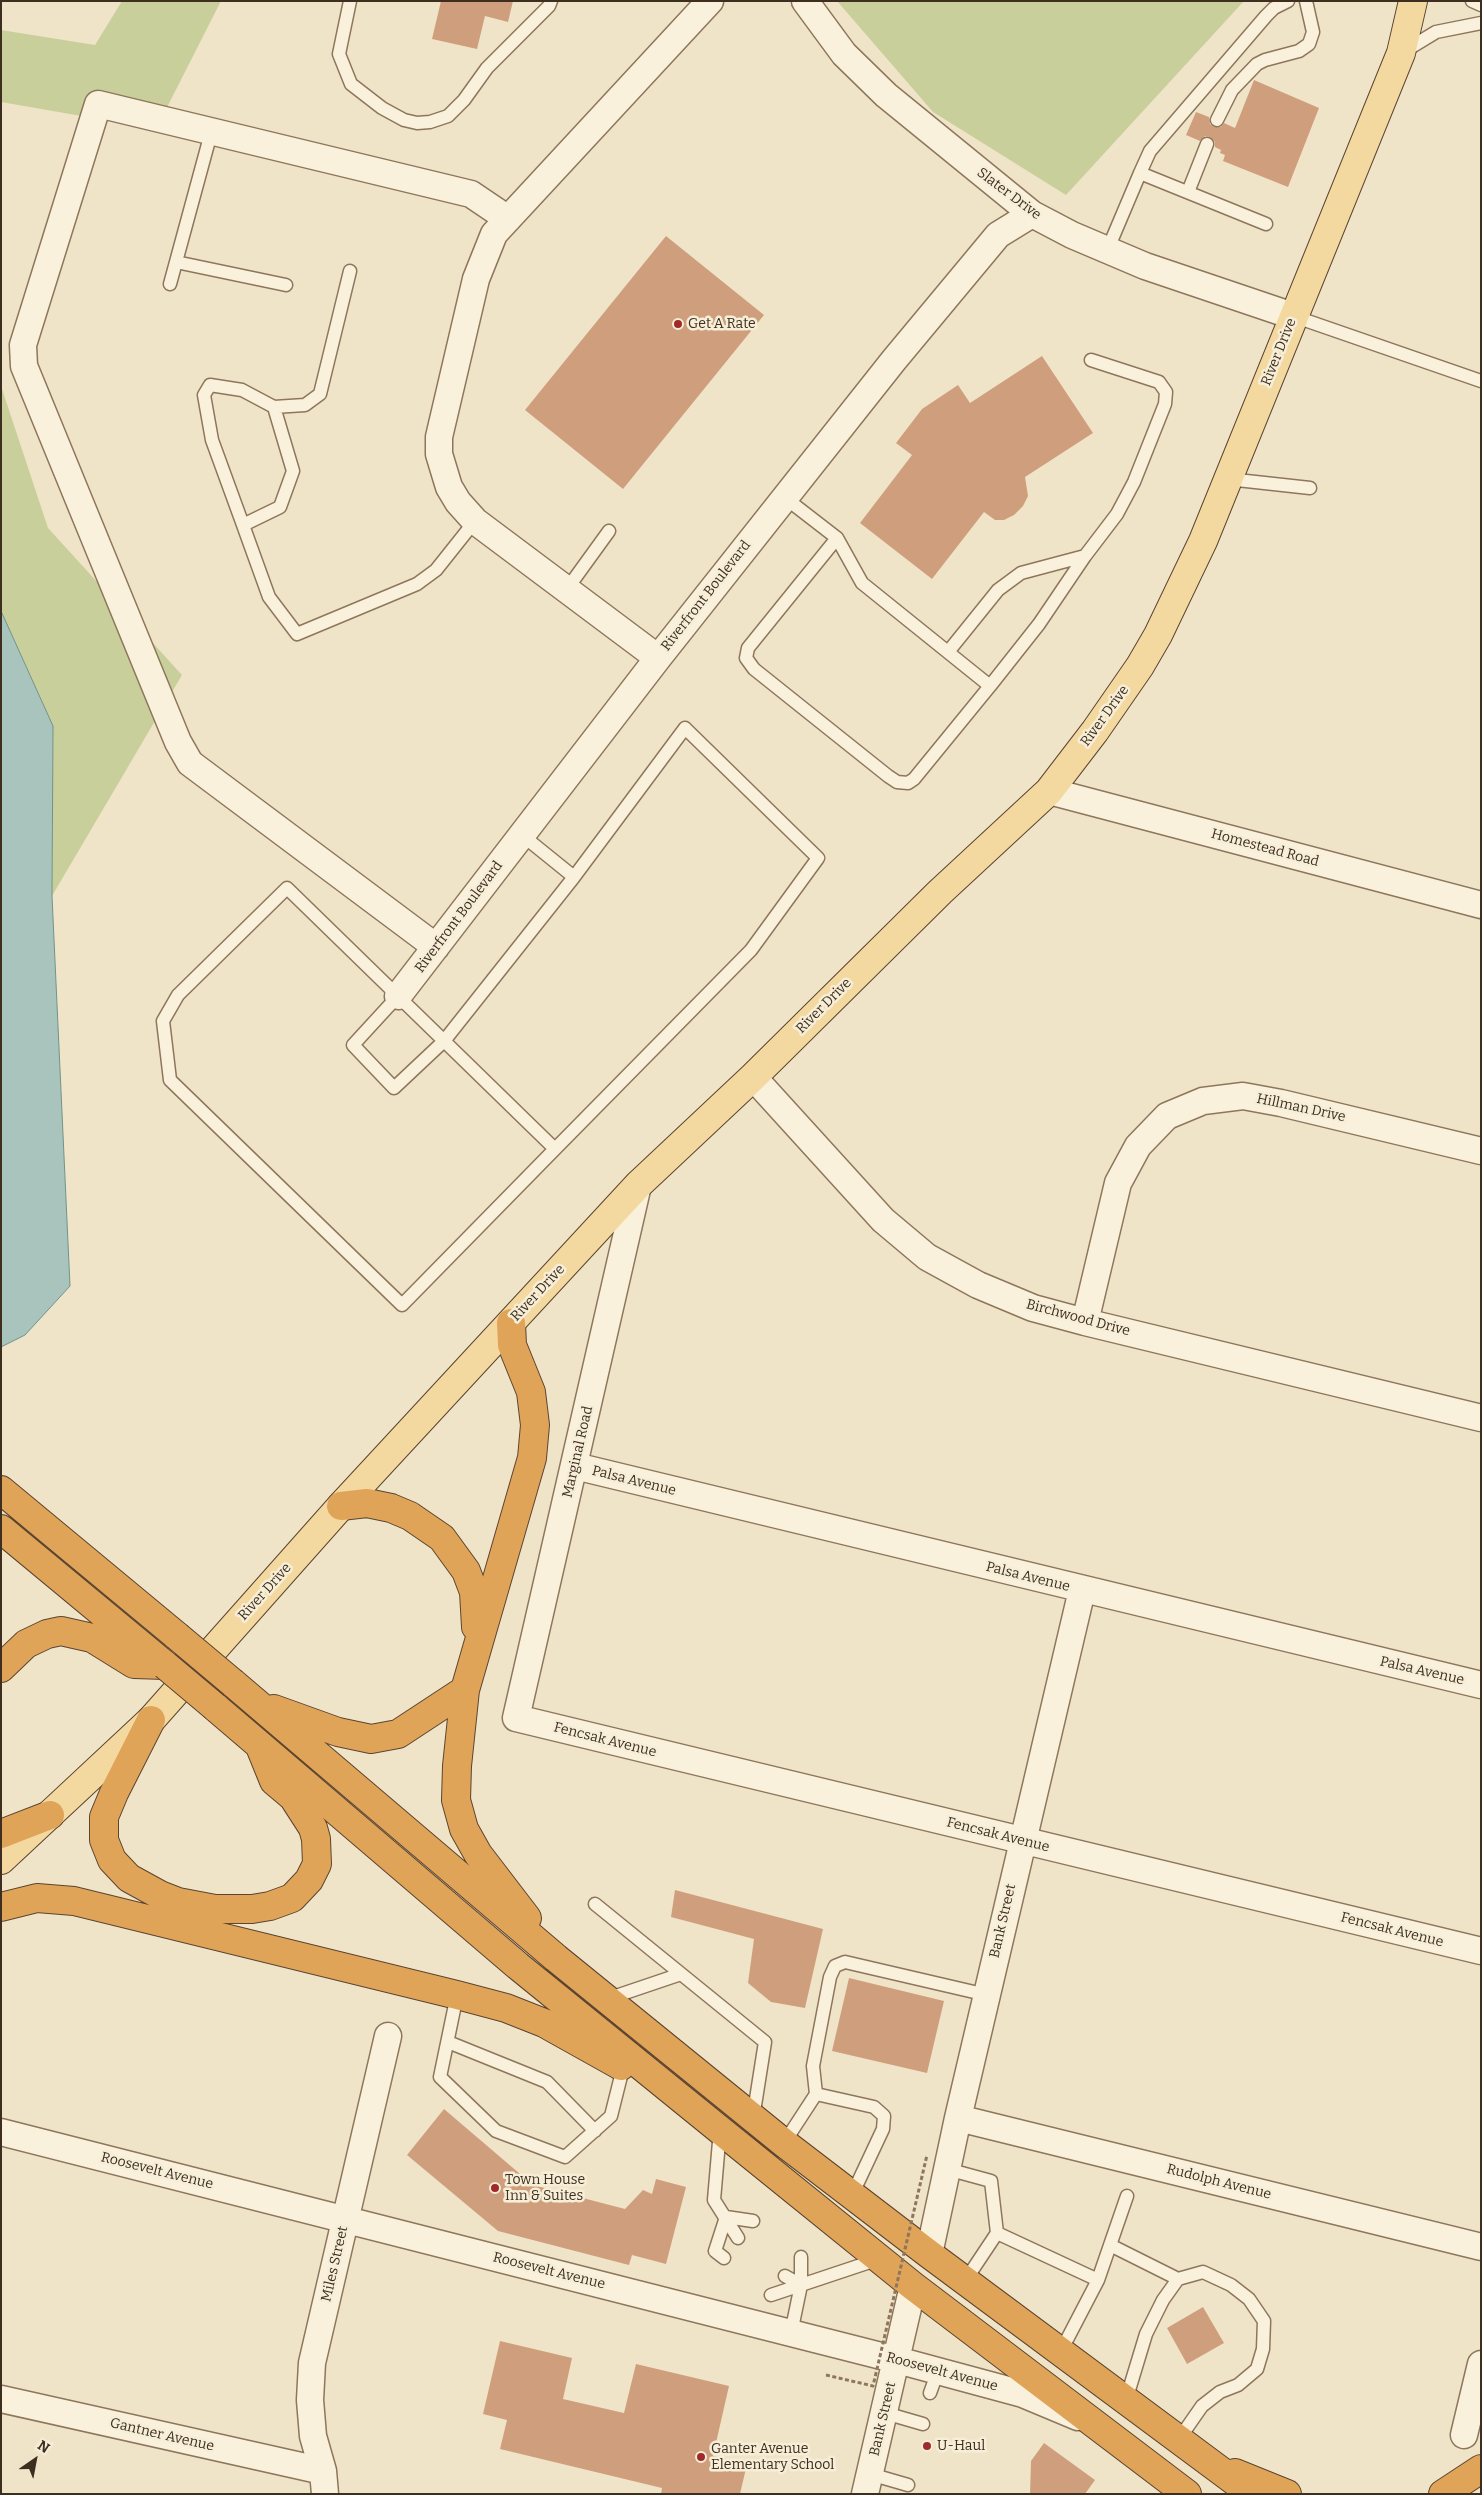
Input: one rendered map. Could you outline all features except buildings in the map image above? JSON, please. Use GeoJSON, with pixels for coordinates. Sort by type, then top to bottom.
{"type":"FeatureCollection","features":[{"type":"Feature","properties":{"kind":"highway"},"geometry":{"type":"LineString","coordinates":[[511,1323],[512,1345],[530,1392],[535,1424],[532,1458],[465,1690],[457,1766],[456,1800],[464,1829],[478,1854],[556,1958]]}},
{"type":"Feature","properties":{"kind":"highway"},"geometry":{"type":"LineString","coordinates":[[1,1490],[258,1703],[556,1958],[784,2143],[929,2254],[1252,2494]]}},
{"type":"Feature","properties":{"kind":"highway"},"geometry":{"type":"LineString","coordinates":[[341,1506],[367,1503],[391,1508],[410,1516],[442,1538],[466,1571],[474,1592],[477,1644]]}},
{"type":"Feature","properties":{"kind":"highway"},"geometry":{"type":"LineString","coordinates":[[1,1529],[257,1741],[518,1966],[666,2087],[913,2286],[1188,2494]]}},
{"type":"Feature","properties":{"kind":"highway"},"geometry":{"type":"LineString","coordinates":[[1,1668],[26,1644],[47,1634],[61,1631],[92,1638],[134,1664],[165,1665]]}},
{"type":"Feature","properties":{"kind":"highway"},"geometry":{"type":"LineString","coordinates":[[258,1703],[338,1732],[371,1739],[398,1734],[465,1690]]}},
{"type":"Feature","properties":{"kind":"highway"},"geometry":{"type":"LineString","coordinates":[[151,1720],[104,1817],[104,1840],[112,1860],[129,1878],[160,1895],[196,1906],[233,1910],[270,1906],[292,1898],[309,1880],[317,1864],[316,1839],[308,1818],[293,1797],[274,1781],[257,1741]]}},
{"type":"Feature","properties":{"kind":"highway"},"geometry":{"type":"LineString","coordinates":[[1,1834],[50,1815]]}},
{"type":"Feature","properties":{"kind":"highway"},"geometry":{"type":"LineString","coordinates":[[1,1907],[37,1898],[74,1901],[506,2008],[544,2023],[623,2068],[666,2087]]}},
{"type":"Feature","properties":{"kind":"highway"},"geometry":{"type":"LineString","coordinates":[[1212,2464],[1287,2494]]}},
{"type":"Feature","properties":{"kind":"highway"},"geometry":{"type":"LineString","coordinates":[[1442,2494],[1481,2469]]}},
{"type":"Feature","properties":{"kind":"main road","name":"River Drive"},"geometry":{"type":"LineString","coordinates":[[1,1860],[151,1720],[341,1506],[638,1185],[752,1077],[933,899],[1049,791],[1095,731],[1140,666],[1173,607],[1228,479],[1401,53],[1413,1]]}},
{"type":"Feature","properties":{"kind":"street"},"geometry":{"type":"LineString","coordinates":[[658,658],[475,521],[458,502],[449,487],[439,454],[439,437],[476,279],[494,234],[710,1]]}},
{"type":"Feature","properties":{"kind":"street","name":"Slater Drive"},"geometry":{"type":"LineString","coordinates":[[805,1],[844,54],[886,96],[1032,214],[1107,251],[1294,316]]}},
{"type":"Feature","properties":{"kind":"street"},"geometry":{"type":"LineString","coordinates":[[436,947],[190,763],[178,742],[24,366],[23,345],[98,104],[211,133],[471,194],[508,219]]}},
{"type":"Feature","properties":{"kind":"street","name":"Riverfront Boulevard"},"geometry":{"type":"LineString","coordinates":[[398,996],[658,658],[894,360],[998,235],[1032,214]]}},
{"type":"Feature","properties":{"kind":"street","name":"Homestead Road"},"geometry":{"type":"LineString","coordinates":[[1049,791],[1481,905]]}},
{"type":"Feature","properties":{"kind":"street","name":"Birchwood Drive"},"geometry":{"type":"LineString","coordinates":[[752,1077],[882,1220],[927,1257],[978,1285],[1033,1308],[1085,1322],[1481,1418]]}},
{"type":"Feature","properties":{"kind":"street","name":"Hillman Drive"},"geometry":{"type":"LineString","coordinates":[[1085,1322],[1118,1183],[1138,1146],[1167,1116],[1204,1101],[1242,1096],[1282,1102],[1481,1151]]}},
{"type":"Feature","properties":{"kind":"street","name":"Marginal Road"},"geometry":{"type":"LineString","coordinates":[[516,1718],[638,1185]]}},
{"type":"Feature","properties":{"kind":"street","name":"Palsa Avenue"},"geometry":{"type":"LineString","coordinates":[[575,1466],[1481,1685]]}},
{"type":"Feature","properties":{"kind":"street","name":"Bank Street"},"geometry":{"type":"LineString","coordinates":[[929,2254],[937,2162],[958,2118],[1082,1590]]}},
{"type":"Feature","properties":{"kind":"street","name":"Fencsak Avenue"},"geometry":{"type":"LineString","coordinates":[[516,1718],[1481,1951]]}},
{"type":"Feature","properties":{"kind":"street","name":"Miles Street"},"geometry":{"type":"LineString","coordinates":[[324,2482],[313,2436],[310,2400],[312,2363],[388,2036]]}},
{"type":"Feature","properties":{"kind":"street","name":"Rudolph Avenue"},"geometry":{"type":"LineString","coordinates":[[958,2118],[1481,2247]]}},
{"type":"Feature","properties":{"kind":"street","name":"Roosevelt Avenue"},"geometry":{"type":"LineString","coordinates":[[1,2132],[346,2218],[897,2360],[934,2382],[1023,2394],[1093,2424]]}},
{"type":"Feature","properties":{"kind":"street","name":"Bank Street"},"geometry":{"type":"LineString","coordinates":[[868,2484],[913,2286]]}},
{"type":"Feature","properties":{"kind":"street"},"geometry":{"type":"LineString","coordinates":[[1464,2435],[1481,2364]]}},
{"type":"Feature","properties":{"kind":"street","name":"Gantner Avenue"},"geometry":{"type":"LineString","coordinates":[[1,2399],[324,2482]]}},
{"type":"Feature","properties":{"kind":"lane"},"geometry":{"type":"LineString","coordinates":[[350,1],[339,54],[351,84],[382,108],[404,120],[417,123],[430,122],[448,116],[464,100],[487,68],[549,6],[551,1]]}},
{"type":"Feature","properties":{"kind":"lane"},"geometry":{"type":"LineString","coordinates":[[1107,251],[1150,152],[1266,16],[1274,8],[1288,1]]}},
{"type":"Feature","properties":{"kind":"lane"},"geometry":{"type":"LineString","coordinates":[[1217,120],[1232,90],[1257,64],[1299,51],[1309,44],[1313,32],[1306,1]]}},
{"type":"Feature","properties":{"kind":"lane"},"geometry":{"type":"LineString","coordinates":[[1472,1],[1481,5]]}},
{"type":"Feature","properties":{"kind":"lane"},"geometry":{"type":"LineString","coordinates":[[1401,53],[1436,32],[1481,23]]}},
{"type":"Feature","properties":{"kind":"lane"},"geometry":{"type":"LineString","coordinates":[[170,284],[211,133]]}},
{"type":"Feature","properties":{"kind":"lane"},"geometry":{"type":"LineString","coordinates":[[1188,192],[1207,144]]}},
{"type":"Feature","properties":{"kind":"lane"},"geometry":{"type":"LineString","coordinates":[[1140,174],[1266,224]]}},
{"type":"Feature","properties":{"kind":"lane"},"geometry":{"type":"LineString","coordinates":[[176,262],[286,285]]}},
{"type":"Feature","properties":{"kind":"lane"},"geometry":{"type":"LineString","coordinates":[[350,271],[320,394],[305,406],[274,407],[242,390],[210,385],[204,395],[212,440],[269,597],[297,634],[418,584],[436,570],[475,521]]}},
{"type":"Feature","properties":{"kind":"lane"},"geometry":{"type":"LineString","coordinates":[[1294,316],[1481,381]]}},
{"type":"Feature","properties":{"kind":"lane"},"geometry":{"type":"LineString","coordinates":[[837,538],[748,648],[746,658],[754,669],[888,776],[903,784],[914,779],[1039,624],[1085,556],[1117,514],[1134,482],[1164,404],[1166,392],[1159,382],[1090,360]]}},
{"type":"Feature","properties":{"kind":"lane"},"geometry":{"type":"LineString","coordinates":[[243,525],[280,507],[293,471],[274,407]]}},
{"type":"Feature","properties":{"kind":"lane"},"geometry":{"type":"LineString","coordinates":[[1228,479],[1310,488]]}},
{"type":"Feature","properties":{"kind":"lane"},"geometry":{"type":"LineString","coordinates":[[784,497],[837,538],[862,583],[990,686]]}},
{"type":"Feature","properties":{"kind":"lane"},"geometry":{"type":"LineString","coordinates":[[566,589],[610,531]]}},
{"type":"Feature","properties":{"kind":"lane"},"geometry":{"type":"LineString","coordinates":[[948,652],[998,590],[1021,573],[1085,556]]}},
{"type":"Feature","properties":{"kind":"lane"},"geometry":{"type":"LineString","coordinates":[[398,996],[353,1045],[394,1088],[444,1041],[574,877],[686,728],[818,858],[751,950],[555,1149],[402,1304],[170,1080],[163,1021],[178,995],[287,888],[398,996],[444,1041],[555,1149]]}},
{"type":"Feature","properties":{"kind":"lane"},"geometry":{"type":"LineString","coordinates":[[522,835],[574,877]]}},
{"type":"Feature","properties":{"kind":"lane"},"geometry":{"type":"LineString","coordinates":[[595,1904],[765,2042],[753,2118]]}},
{"type":"Feature","properties":{"kind":"lane"},"geometry":{"type":"LineString","coordinates":[[784,2143],[816,2094],[813,2066],[830,1976],[835,1966],[845,1962],[986,1995]]}},
{"type":"Feature","properties":{"kind":"lane"},"geometry":{"type":"LineString","coordinates":[[607,2000],[681,1974]]}},
{"type":"Feature","properties":{"kind":"lane"},"geometry":{"type":"LineString","coordinates":[[457,1995],[440,2077],[496,2130],[565,2157],[611,2116],[623,2068]]}},
{"type":"Feature","properties":{"kind":"lane"},"geometry":{"type":"LineString","coordinates":[[448,2042],[547,2082],[594,2131]]}},
{"type":"Feature","properties":{"kind":"lane"},"geometry":{"type":"LineString","coordinates":[[816,2094],[874,2107],[884,2116],[882,2129],[852,2195]]}},
{"type":"Feature","properties":{"kind":"lane"},"geometry":{"type":"LineString","coordinates":[[720,2130],[714,2200],[738,2238]]}},
{"type":"Feature","properties":{"kind":"lane"},"geometry":{"type":"LineString","coordinates":[[937,2162],[991,2181],[997,2233],[965,2281]]}},
{"type":"Feature","properties":{"kind":"lane"},"geometry":{"type":"LineString","coordinates":[[1061,2352],[1098,2280],[1127,2196]]}},
{"type":"Feature","properties":{"kind":"lane"},"geometry":{"type":"LineString","coordinates":[[726,2217],[753,2221]]}},
{"type":"Feature","properties":{"kind":"lane"},"geometry":{"type":"LineString","coordinates":[[724,2258],[715,2251],[726,2217]]}},
{"type":"Feature","properties":{"kind":"lane"},"geometry":{"type":"LineString","coordinates":[[997,2233],[1098,2280]]}},
{"type":"Feature","properties":{"kind":"lane"},"geometry":{"type":"LineString","coordinates":[[1110,2245],[1178,2279]]}},
{"type":"Feature","properties":{"kind":"lane"},"geometry":{"type":"LineString","coordinates":[[791,2333],[801,2285],[801,2257]]}},
{"type":"Feature","properties":{"kind":"lane"},"geometry":{"type":"LineString","coordinates":[[771,2295],[879,2259]]}},
{"type":"Feature","properties":{"kind":"lane"},"geometry":{"type":"LineString","coordinates":[[1126,2400],[1146,2334],[1163,2300],[1178,2279],[1203,2272],[1231,2285],[1249,2299],[1264,2321],[1263,2349],[1257,2369],[1238,2385],[1220,2392],[1202,2406],[1179,2439]]}},
{"type":"Feature","properties":{"kind":"lane"},"geometry":{"type":"LineString","coordinates":[[785,2276],[801,2285]]}},
{"type":"Feature","properties":{"kind":"lane"},"geometry":{"type":"LineString","coordinates":[[885,2413],[923,2424]]}},
{"type":"Feature","properties":{"kind":"lane"},"geometry":{"type":"LineString","coordinates":[[868,2484],[908,2485]]}},
{"type":"Feature","properties":{"kind":"path"},"geometry":{"type":"LineString","coordinates":[[826,2376],[873,2386],[937,2162]]}},
{"type":"Feature","properties":{"kind":"green space"},"geometry":{"type":"Polygon","coordinates":[[[122,1],[221,1],[156,129],[1,102],[1,30],[95,45],[122,1]]]}},
{"type":"Feature","properties":{"kind":"green space"},"geometry":{"type":"Polygon","coordinates":[[[837,1],[1244,1],[1066,195],[933,112],[837,1]]]}},
{"type":"Feature","properties":{"kind":"green space"},"geometry":{"type":"Polygon","coordinates":[[[1,386],[48,528],[182,675],[52,896],[53,726],[1,611],[1,386]]]}},
{"type":"Feature","properties":{"kind":"water"},"geometry":{"type":"Polygon","coordinates":[[[1,611],[53,726],[52,896],[70,1286],[25,1335],[1,1347],[1,611]]]}},
{"type":"Feature","properties":{"kind":"place","name":"Get A Rate"},"geometry":{"type":"Point","coordinates":[678,324]}},
{"type":"Feature","properties":{"kind":"place","name":"Town House Inn & Suites"},"geometry":{"type":"Point","coordinates":[495,2188]}},
{"type":"Feature","properties":{"kind":"place","name":"U-Haul"},"geometry":{"type":"Point","coordinates":[927,2446]}},
{"type":"Feature","properties":{"kind":"place","name":"Ganter Avenue Elementary School"},"geometry":{"type":"Point","coordinates":[701,2457]}}]}
